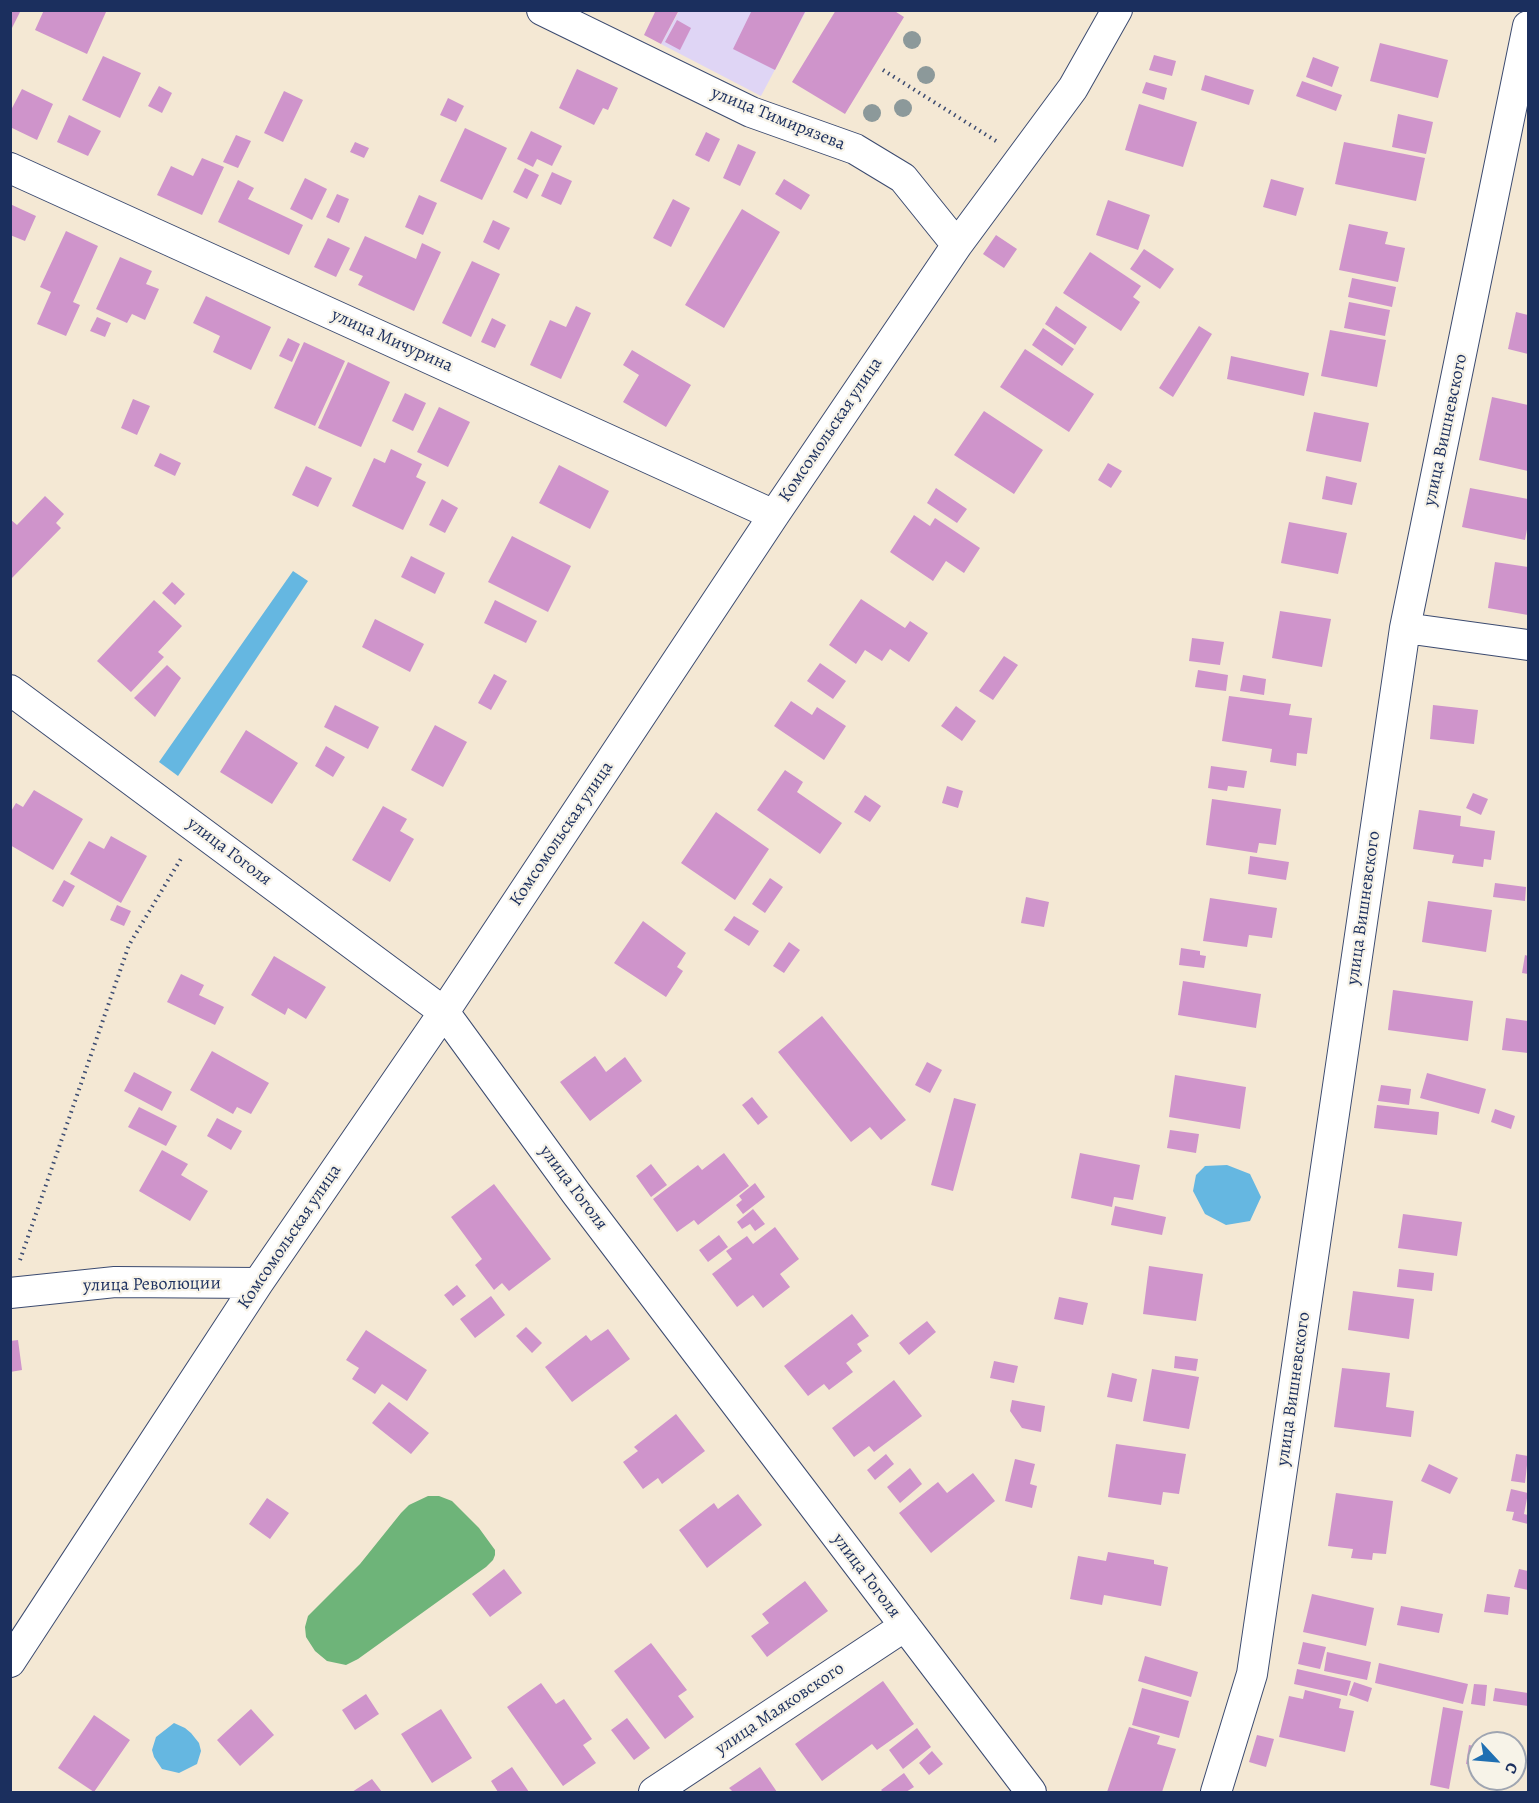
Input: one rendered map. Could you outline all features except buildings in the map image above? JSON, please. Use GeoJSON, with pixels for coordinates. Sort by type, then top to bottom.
{"type":"FeatureCollection","features":[{"type":"Feature","properties":{"kind":"street","name":"улица Тимирязева"},"geometry":{"type":"LineString","coordinates":[[542,10],[751,112],[855,149],[903,178],[957,245]]}},
{"type":"Feature","properties":{"kind":"street","name":"Комсомольская улица"},"geometry":{"type":"LineString","coordinates":[[10,1662],[258,1283],[444,1012],[774,515],[957,245],[1073,88],[1117,10]]}},
{"type":"Feature","properties":{"kind":"street","name":"улица Вишневского"},"geometry":{"type":"LineString","coordinates":[[1216,1792],[1252,1674],[1405,628],[1528,26]]}},
{"type":"Feature","properties":{"kind":"street","name":"улица Мичурина"},"geometry":{"type":"LineString","coordinates":[[10,168],[774,515]]}},
{"type":"Feature","properties":{"kind":"street"},"geometry":{"type":"LineString","coordinates":[[1405,628],[1528,645]]}},
{"type":"Feature","properties":{"kind":"street","name":"улица Гоголя"},"geometry":{"type":"LineString","coordinates":[[10,690],[444,1012],[576,1193],[1031,1792]]}},
{"type":"Feature","properties":{"kind":"street","name":"улица Революции"},"geometry":{"type":"LineString","coordinates":[[14,1279],[258,1283]]}},
{"type":"Feature","properties":{"kind":"street","name":"улица Маяковского"},"geometry":{"type":"LineString","coordinates":[[654,1792],[905,1626]]}},
{"type":"Feature","properties":{"kind":"path"},"geometry":{"type":"LineString","coordinates":[[883,70],[1022,158]]}},
{"type":"Feature","properties":{"kind":"path"},"geometry":{"type":"LineString","coordinates":[[14,1279],[129,945],[200,829]]}},
{"type":"Feature","properties":{"kind":"shaded area"},"geometry":{"type":"Polygon","coordinates":[[[679,11],[806,11],[761,96],[661,44],[679,11]]]}},
{"type":"Feature","properties":{"kind":"green space"},"geometry":{"type":"Polygon","coordinates":[[[428,1496],[439,1496],[452,1501],[479,1528],[495,1550],[493,1560],[358,1659],[346,1665],[327,1661],[315,1651],[306,1637],[305,1627],[308,1616],[360,1564],[409,1505],[428,1496]]]}},
{"type":"Feature","properties":{"kind":"water"},"geometry":{"type":"Polygon","coordinates":[[[293,571],[308,581],[178,776],[159,762],[293,571]]]}},
{"type":"Feature","properties":{"kind":"water"},"geometry":{"type":"Polygon","coordinates":[[[1227,1165],[1250,1174],[1261,1197],[1250,1221],[1226,1225],[1205,1214],[1193,1191],[1196,1175],[1205,1166],[1227,1165]]]}},
{"type":"Feature","properties":{"kind":"water"},"geometry":{"type":"Polygon","coordinates":[[[174,1723],[191,1733],[199,1743],[201,1751],[197,1764],[179,1773],[162,1769],[152,1750],[156,1737],[174,1723]]]}}]}
